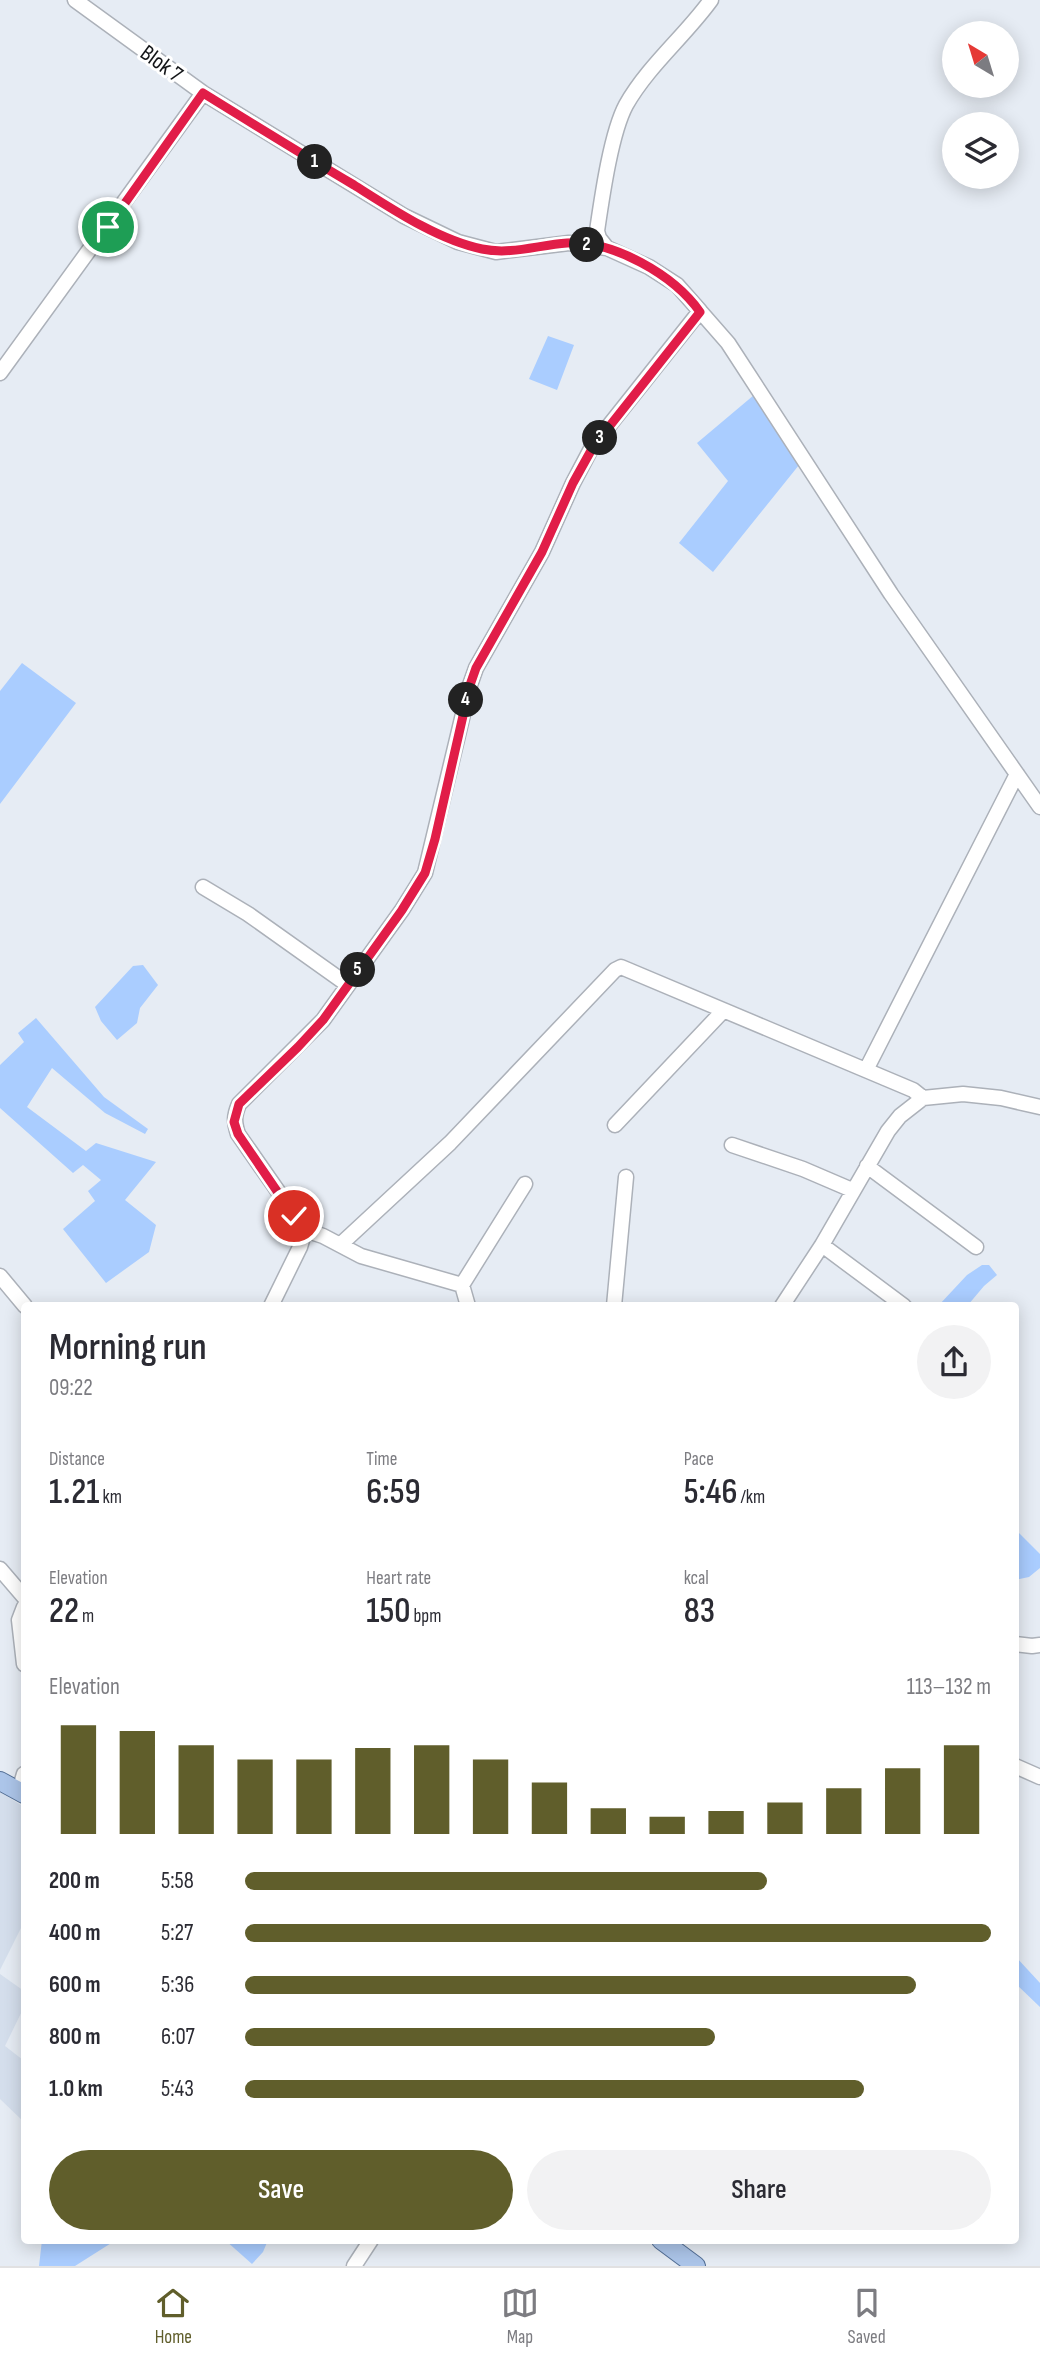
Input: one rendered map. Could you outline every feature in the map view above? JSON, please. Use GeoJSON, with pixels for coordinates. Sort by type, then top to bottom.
{"type":"FeatureCollection","features":[{"type":"Feature","properties":{"kind":"main road"},"geometry":{"type":"LineString","coordinates":[[0,1781],[21,1786]]}},
{"type":"Feature","properties":{"kind":"main road"},"geometry":{"type":"LineString","coordinates":[[666,2244],[696,2266]]}},
{"type":"Feature","properties":{"kind":"street","name":"Blok 7"},"geometry":{"type":"LineString","coordinates":[[75,0],[203,93],[404,216],[458,242],[496,252],[569,243],[607,248],[649,267],[677,285],[728,343],[891,594],[1040,807]]}},
{"type":"Feature","properties":{"kind":"street"},"geometry":{"type":"LineString","coordinates":[[607,248],[597,231],[617,126],[626,105],[642,82],[711,0]]}},
{"type":"Feature","properties":{"kind":"street"},"geometry":{"type":"LineString","coordinates":[[0,373],[203,93]]}},
{"type":"Feature","properties":{"kind":"street"},"geometry":{"type":"LineString","coordinates":[[569,243],[599,218]]}},
{"type":"Feature","properties":{"kind":"street"},"geometry":{"type":"LineString","coordinates":[[462,1285],[361,1256],[305,1230],[238,1134],[234,1122],[239,1104],[314,1029],[348,985],[425,873],[476,668],[542,552],[582,463],[700,312]]}},
{"type":"Feature","properties":{"kind":"street"},"geometry":{"type":"LineString","coordinates":[[866,1070],[1017,774]]}},
{"type":"Feature","properties":{"kind":"street"},"geometry":{"type":"LineString","coordinates":[[203,887],[248,914],[348,985]]}},
{"type":"Feature","properties":{"kind":"street"},"geometry":{"type":"LineString","coordinates":[[340,1245],[450,1143],[615,970],[621,967],[913,1090],[923,1098]]}},
{"type":"Feature","properties":{"kind":"street"},"geometry":{"type":"LineString","coordinates":[[615,1125],[723,1011]]}},
{"type":"Feature","properties":{"kind":"street"},"geometry":{"type":"LineString","coordinates":[[786,1302],[888,1131],[900,1116],[923,1098],[963,1094],[1001,1097],[1040,1107]]}},
{"type":"Feature","properties":{"kind":"street"},"geometry":{"type":"LineString","coordinates":[[732,1145],[803,1169],[852,1190]]}},
{"type":"Feature","properties":{"kind":"street"},"geometry":{"type":"LineString","coordinates":[[867,1166],[976,1247]]}},
{"type":"Feature","properties":{"kind":"street"},"geometry":{"type":"LineString","coordinates":[[614,1302],[626,1177]]}},
{"type":"Feature","properties":{"kind":"street"},"geometry":{"type":"LineString","coordinates":[[467,1302],[462,1285],[526,1184]]}},
{"type":"Feature","properties":{"kind":"street"},"geometry":{"type":"LineString","coordinates":[[273,1302],[300,1247],[305,1230]]}},
{"type":"Feature","properties":{"kind":"street"},"geometry":{"type":"LineString","coordinates":[[822,1245],[899,1302]]}},
{"type":"Feature","properties":{"kind":"street"},"geometry":{"type":"LineString","coordinates":[[0,1276],[22,1302]]}},
{"type":"Feature","properties":{"kind":"street"},"geometry":{"type":"LineString","coordinates":[[0,1569],[21,1594]]}},
{"type":"Feature","properties":{"kind":"street"},"geometry":{"type":"LineString","coordinates":[[21,1614],[21,1638]]}},
{"type":"Feature","properties":{"kind":"street"},"geometry":{"type":"LineString","coordinates":[[1019,1645],[1032,1647],[1040,1645]]}},
{"type":"Feature","properties":{"kind":"street"},"geometry":{"type":"LineString","coordinates":[[1019,1768],[1040,1777]]}},
{"type":"Feature","properties":{"kind":"street"},"geometry":{"type":"LineString","coordinates":[[354,2266],[368,2244]]}},
{"type":"Feature","properties":{"kind":"shaded area"},"geometry":{"type":"Polygon","coordinates":[[[548,336],[574,345],[557,390],[529,379],[548,336]]]}},
{"type":"Feature","properties":{"kind":"shaded area"},"geometry":{"type":"Polygon","coordinates":[[[754,395],[799,465],[713,572],[679,543],[728,481],[697,443],[754,395]]]}},
{"type":"Feature","properties":{"kind":"shaded area"},"geometry":{"type":"Polygon","coordinates":[[[22,663],[76,703],[0,804],[0,691],[22,663]]]}},
{"type":"Feature","properties":{"kind":"shaded area"},"geometry":{"type":"Polygon","coordinates":[[[143,965],[158,985],[140,1008],[137,1023],[117,1040],[101,1021],[95,1007],[133,966],[143,965]]]}},
{"type":"Feature","properties":{"kind":"shaded area"},"geometry":{"type":"Polygon","coordinates":[[[36,1018],[104,1097],[148,1129],[145,1134],[105,1113],[52,1068],[27,1107],[86,1151],[96,1143],[156,1162],[125,1200],[156,1225],[149,1252],[106,1283],[63,1229],[95,1201],[88,1191],[101,1180],[83,1165],[73,1173],[0,1108],[0,1065],[24,1042],[18,1033],[36,1018]]]}},
{"type":"Feature","properties":{"kind":"shaded area"},"geometry":{"type":"Polygon","coordinates":[[[982,1265],[989,1265],[997,1275],[971,1302],[942,1302],[967,1275],[982,1265]]]}},
{"type":"Feature","properties":{"kind":"shaded area"},"geometry":{"type":"Polygon","coordinates":[[[1019,1533],[1040,1554],[1040,1568],[1029,1577],[1019,1579],[1019,1533]]]}},
{"type":"Feature","properties":{"kind":"shaded area"},"geometry":{"type":"Polygon","coordinates":[[[0,1792],[21,1805],[21,1928],[0,1970],[0,1792]]]}},
{"type":"Feature","properties":{"kind":"shaded area"},"geometry":{"type":"Polygon","coordinates":[[[1019,1960],[1040,1983],[1040,2007],[1019,1987],[1019,1960]]]}},
{"type":"Feature","properties":{"kind":"shaded area"},"geometry":{"type":"Polygon","coordinates":[[[0,1974],[21,1989],[21,2013],[5,2046],[21,2058],[21,2119],[0,2099],[0,1974]]]}},
{"type":"Feature","properties":{"kind":"shaded area"},"geometry":{"type":"Polygon","coordinates":[[[42,2244],[110,2244],[75,2266],[39,2266],[42,2244]]]}},
{"type":"Feature","properties":{"kind":"shaded area"},"geometry":{"type":"Polygon","coordinates":[[[230,2244],[266,2244],[252,2264],[230,2244]]]}},
{"type":"Feature","properties":{"kind":"route"},"geometry":{"type":"LineString","coordinates":[[108,227],[203,93],[404,216],[458,242],[496,252],[569,243],[607,248],[649,267],[677,285],[700,312],[582,463],[542,552],[476,668],[425,873],[402,910],[323,1020],[239,1104],[234,1122],[238,1134],[294,1216]]}}]}
